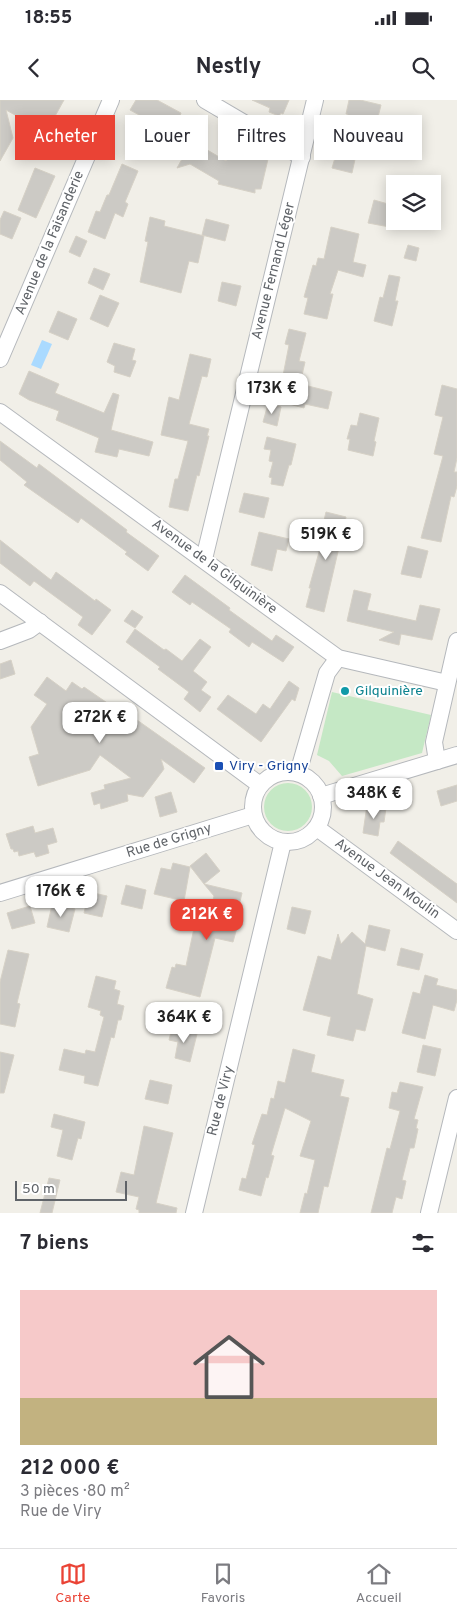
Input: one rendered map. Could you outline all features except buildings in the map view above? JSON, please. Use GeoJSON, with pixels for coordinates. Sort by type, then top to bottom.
{"type":"FeatureCollection","features":[{"type":"Feature","properties":{"kind":"street","name":"Avenue de la Faisanderie"},"geometry":{"type":"LineString","coordinates":[[0,359],[111,100]]}},
{"type":"Feature","properties":{"kind":"street"},"geometry":{"type":"LineString","coordinates":[[205,100],[231,115]]}},
{"type":"Feature","properties":{"kind":"street","name":"Avenue Fernand Léger"},"geometry":{"type":"LineString","coordinates":[[304,147],[315,100]]}},
{"type":"Feature","properties":{"kind":"street","name":"Avenue Fernand Léger"},"geometry":{"type":"LineString","coordinates":[[204,559],[301,160]]}},
{"type":"Feature","properties":{"kind":"street","name":"Avenue de la Gilquinière"},"geometry":{"type":"LineString","coordinates":[[0,412],[338,658],[447,683]]}},
{"type":"Feature","properties":{"kind":"street"},"geometry":{"type":"LineString","coordinates":[[0,593],[260,785]]}},
{"type":"Feature","properties":{"kind":"street"},"geometry":{"type":"LineString","coordinates":[[0,641],[29,630],[40,622]]}},
{"type":"Feature","properties":{"kind":"street"},"geometry":{"type":"LineString","coordinates":[[437,761],[434,742],[457,641]]}},
{"type":"Feature","properties":{"kind":"street"},"geometry":{"type":"LineString","coordinates":[[298,773],[327,673],[338,658]]}},
{"type":"Feature","properties":{"kind":"street"},"geometry":{"type":"LineString","coordinates":[[321,796],[457,755]]}},
{"type":"Feature","properties":{"kind":"street"},"geometry":{"type":"LineString","coordinates":[[287,771],[298,773],[308,778],[316,786],[321,796],[322,812],[316,828],[302,840],[282,842],[272,839],[257,825],[253,815],[252,804],[254,794],[267,778],[277,773],[287,771]]}},
{"type":"Feature","properties":{"kind":"street","name":"Rue de Grigny"},"geometry":{"type":"LineString","coordinates":[[0,893],[253,815]]}},
{"type":"Feature","properties":{"kind":"street","name":"Avenue Jean Moulin"},"geometry":{"type":"LineString","coordinates":[[316,828],[457,931]]}},
{"type":"Feature","properties":{"kind":"street","name":"Rue de Viry"},"geometry":{"type":"LineString","coordinates":[[194,1213],[282,842]]}},
{"type":"Feature","properties":{"kind":"street"},"geometry":{"type":"LineString","coordinates":[[429,1213],[457,1098]]}},
{"type":"Feature","properties":{"kind":"green space"},"geometry":{"type":"Polygon","coordinates":[[[332,692],[431,715],[422,753],[342,776],[329,761],[317,755],[332,692]]]}},
{"type":"Feature","properties":{"kind":"green space"},"geometry":{"type":"Polygon","coordinates":[[[283,783],[293,783],[305,790],[312,802],[312,812],[305,824],[293,831],[283,831],[275,827],[268,820],[264,812],[264,802],[268,794],[275,787],[283,783]]]}},
{"type":"Feature","properties":{"kind":"water"},"geometry":{"type":"Polygon","coordinates":[[[42,340],[52,344],[41,369],[31,365],[42,340]]]}},
{"type":"Feature","properties":{"kind":"place","name":"Gilquinière"},"geometry":{"type":"Point","coordinates":[345,691]}},
{"type":"Feature","properties":{"kind":"place","name":"Viry - Grigny"},"geometry":{"type":"Point","coordinates":[219,766]}}]}
